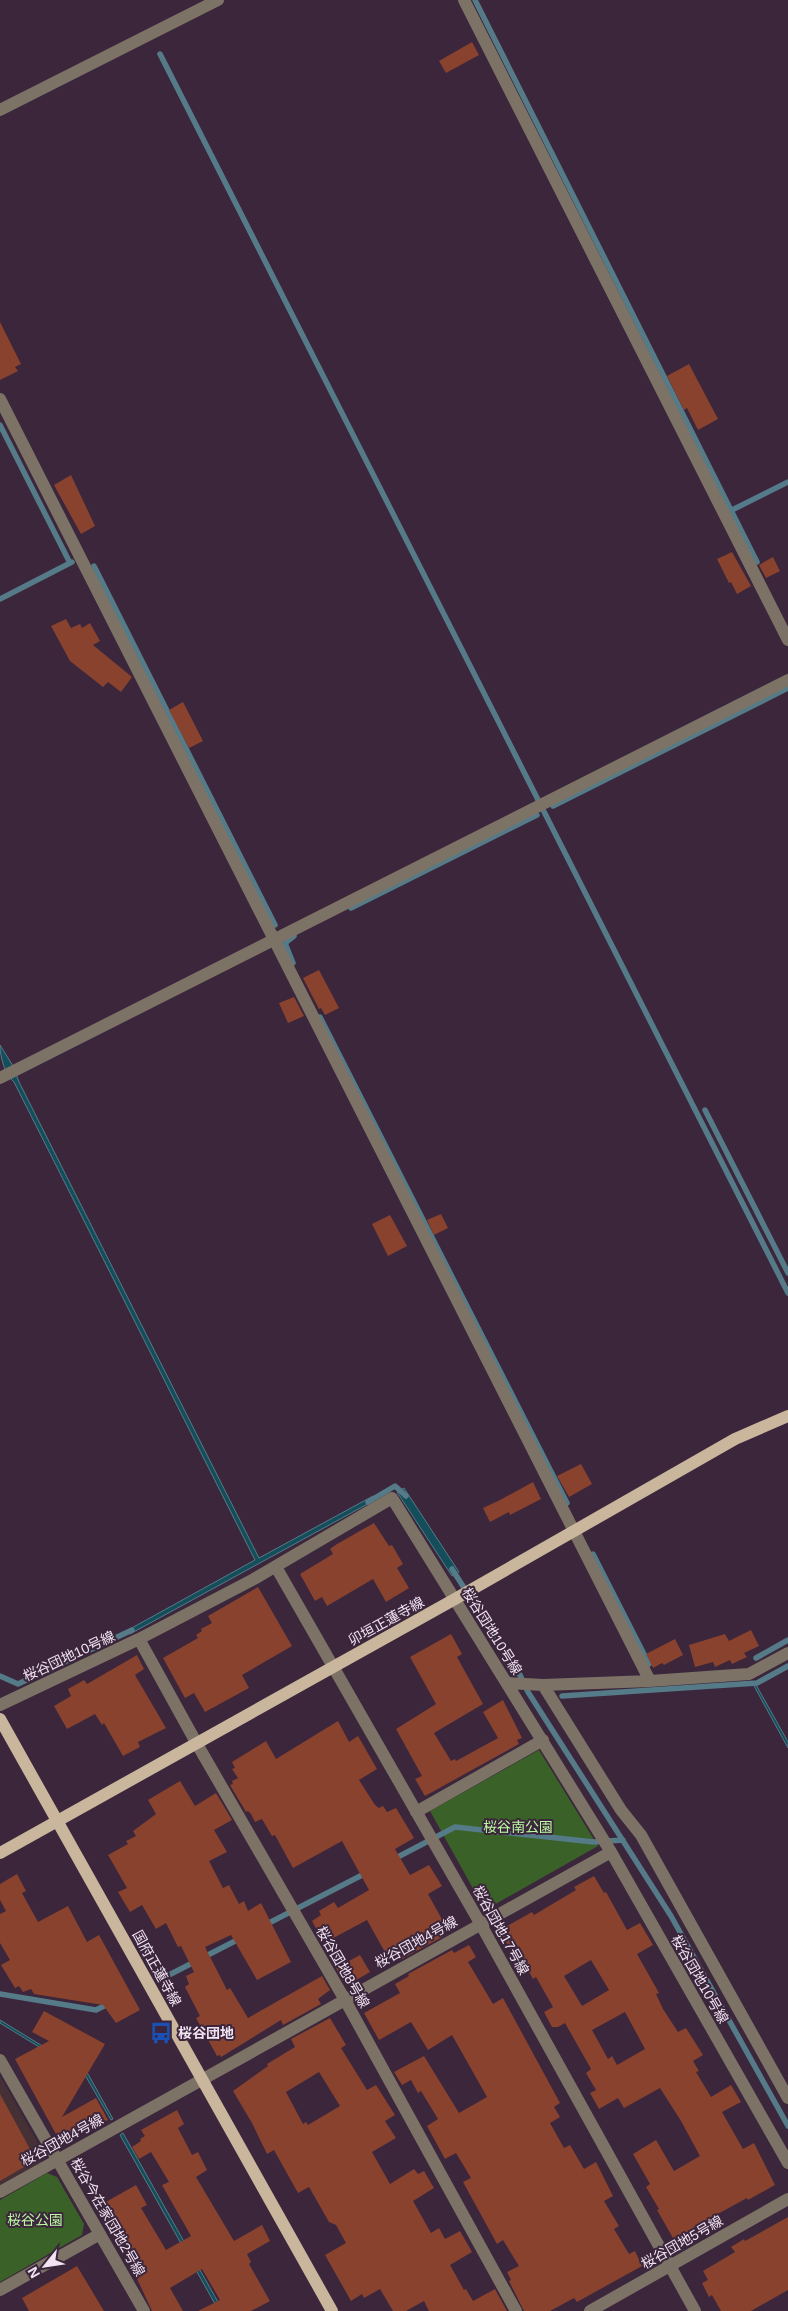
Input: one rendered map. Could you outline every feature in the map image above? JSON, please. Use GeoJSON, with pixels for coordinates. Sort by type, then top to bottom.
{"type":"FeatureCollection","features":[{"type":"Feature","properties":{"kind":"main road","name":"卯垣正蓮寺線"},"geometry":{"type":"LineString","coordinates":[[0,1853],[334,1668],[735,1439],[788,1416]]}},
{"type":"Feature","properties":{"kind":"main road","name":"国府正蓮寺線"},"geometry":{"type":"LineString","coordinates":[[0,1719],[332,2311]]}},
{"type":"Feature","properties":{"kind":"street"},"geometry":{"type":"LineString","coordinates":[[0,110],[218,0]]}},
{"type":"Feature","properties":{"kind":"street"},"geometry":{"type":"LineString","coordinates":[[464,0],[788,640]]}},
{"type":"Feature","properties":{"kind":"street"},"geometry":{"type":"LineString","coordinates":[[0,399],[650,1681]]}},
{"type":"Feature","properties":{"kind":"street"},"geometry":{"type":"LineString","coordinates":[[0,1078],[788,680]]}},
{"type":"Feature","properties":{"kind":"street","name":"桜谷団地10号線"},"geometry":{"type":"LineString","coordinates":[[0,1705],[139,1640],[276,1567],[392,1498],[611,1852],[788,2163]]}},
{"type":"Feature","properties":{"kind":"street","name":"桜谷団地17号線"},"geometry":{"type":"LineString","coordinates":[[276,1567],[480,1923],[695,2311]]}},
{"type":"Feature","properties":{"kind":"street","name":"桜谷団地8号線"},"geometry":{"type":"LineString","coordinates":[[139,1640],[345,2000],[516,2311]]}},
{"type":"Feature","properties":{"kind":"street"},"geometry":{"type":"LineString","coordinates":[[507,1683],[543,1684],[650,1681],[749,1674],[788,1653]]}},
{"type":"Feature","properties":{"kind":"street"},"geometry":{"type":"LineString","coordinates":[[543,1684],[621,1810],[641,1836],[788,2098]]}},
{"type":"Feature","properties":{"kind":"street"},"geometry":{"type":"LineString","coordinates":[[416,1812],[543,1740]]}},
{"type":"Feature","properties":{"kind":"street","name":"桜谷団地4号線"},"geometry":{"type":"LineString","coordinates":[[0,2192],[480,1923],[611,1852]]}},
{"type":"Feature","properties":{"kind":"street","name":"桜谷今在家団地2号線"},"geometry":{"type":"LineString","coordinates":[[0,2060],[144,2311]]}},
{"type":"Feature","properties":{"kind":"street","name":"桜谷団地5号線"},"geometry":{"type":"LineString","coordinates":[[590,2311],[788,2199]]}},
{"type":"Feature","properties":{"kind":"street"},"geometry":{"type":"LineString","coordinates":[[0,2290],[100,2234]]}},
{"type":"Feature","properties":{"kind":"shaded area"},"geometry":{"type":"Polygon","coordinates":[[[0,2076],[43,2152],[42,2162],[0,2186],[0,2076]]]}},
{"type":"Feature","properties":{"kind":"green space","name":"桜谷南公園"},"geometry":{"type":"Polygon","coordinates":[[[539,1750],[598,1846],[492,1906],[481,1903],[430,1811],[539,1750]]]}},
{"type":"Feature","properties":{"kind":"green space","name":"桜谷公園"},"geometry":{"type":"Polygon","coordinates":[[[47,2173],[57,2177],[84,2224],[82,2235],[0,2282],[0,2200],[47,2173]]]}},
{"type":"Feature","properties":{"kind":"water"},"geometry":{"type":"Polygon","coordinates":[[[0,1045],[13,1066],[19,1082],[259,1558],[373,1496],[375,1500],[130,1634],[126,1633],[128,1630],[255,1560],[14,1082],[6,1070],[2,1060],[0,1045]]]}},
{"type":"Feature","properties":{"kind":"water"},"geometry":{"type":"Polygon","coordinates":[[[404,1488],[459,1572],[452,1576],[397,1492],[404,1488]]]}},
{"type":"Feature","properties":{"kind":"water"},"geometry":{"type":"Polygon","coordinates":[[[755,1683],[788,1742],[788,1748],[753,1684],[755,1683]]]}},
{"type":"Feature","properties":{"kind":"water"},"geometry":{"type":"Polygon","coordinates":[[[0,2020],[88,2074],[113,2119],[111,2120],[85,2075],[0,2023],[0,2020]]]}},
{"type":"Feature","properties":{"kind":"water"},"geometry":{"type":"Polygon","coordinates":[[[123,2133],[223,2311],[219,2311],[120,2135],[123,2133]]]}},
{"type":"Feature","properties":{"kind":"building"},"geometry":{"type":"Polygon","coordinates":[[[472,42],[479,55],[446,73],[439,61],[472,42]]]}},
{"type":"Feature","properties":{"kind":"building"},"geometry":{"type":"Polygon","coordinates":[[[0,322],[21,364],[15,367],[18,371],[0,380],[0,322]]]}},
{"type":"Feature","properties":{"kind":"building"},"geometry":{"type":"Polygon","coordinates":[[[689,364],[718,419],[698,430],[687,408],[684,410],[667,376],[689,364]]]}},
{"type":"Feature","properties":{"kind":"building"},"geometry":{"type":"Polygon","coordinates":[[[71,475],[95,526],[81,534],[54,485],[71,475]]]}},
{"type":"Feature","properties":{"kind":"building"},"geometry":{"type":"Polygon","coordinates":[[[732,552],[751,586],[737,594],[717,559],[732,552]]]}},
{"type":"Feature","properties":{"kind":"building"},"geometry":{"type":"Polygon","coordinates":[[[773,557],[780,571],[766,578],[759,565],[773,557]]]}},
{"type":"Feature","properties":{"kind":"building"},"geometry":{"type":"Polygon","coordinates":[[[66,619],[71,628],[80,624],[82,628],[90,623],[100,641],[93,645],[132,677],[121,692],[108,682],[103,687],[70,661],[51,626],[66,619]]]}},
{"type":"Feature","properties":{"kind":"building"},"geometry":{"type":"Polygon","coordinates":[[[183,702],[203,741],[189,748],[169,710],[183,702]]]}},
{"type":"Feature","properties":{"kind":"building"},"geometry":{"type":"Polygon","coordinates":[[[319,970],[339,1008],[325,1015],[321,1008],[319,1009],[303,978],[319,970]]]}},
{"type":"Feature","properties":{"kind":"building"},"geometry":{"type":"Polygon","coordinates":[[[294,997],[304,1016],[288,1023],[279,1003],[294,997]]]}},
{"type":"Feature","properties":{"kind":"building"},"geometry":{"type":"Polygon","coordinates":[[[441,1214],[448,1228],[434,1235],[427,1220],[441,1214]]]}},
{"type":"Feature","properties":{"kind":"building"},"geometry":{"type":"Polygon","coordinates":[[[390,1215],[407,1246],[388,1256],[372,1224],[390,1215]]]}},
{"type":"Feature","properties":{"kind":"building"},"geometry":{"type":"Polygon","coordinates":[[[581,1464],[592,1484],[569,1497],[557,1476],[581,1464]]]}},
{"type":"Feature","properties":{"kind":"building"},"geometry":{"type":"Polygon","coordinates":[[[533,1482],[541,1499],[510,1515],[509,1512],[490,1522],[483,1508],[533,1482]]]}},
{"type":"Feature","properties":{"kind":"building"},"geometry":{"type":"Polygon","coordinates":[[[374,1523],[389,1546],[392,1545],[403,1564],[397,1568],[409,1588],[386,1602],[373,1579],[327,1606],[322,1597],[315,1601],[300,1574],[333,1554],[330,1549],[337,1544],[374,1523]]]}},
{"type":"Feature","properties":{"kind":"building"},"geometry":{"type":"Polygon","coordinates":[[[258,1587],[292,1646],[242,1675],[249,1688],[205,1712],[194,1693],[185,1698],[163,1658],[198,1638],[196,1635],[202,1631],[201,1629],[212,1623],[208,1616],[258,1587]]]}},
{"type":"Feature","properties":{"kind":"building"},"geometry":{"type":"Polygon","coordinates":[[[751,1630],[759,1646],[744,1653],[747,1657],[732,1664],[730,1660],[715,1667],[713,1662],[695,1667],[689,1645],[725,1634],[729,1641],[751,1630]]]}},
{"type":"Feature","properties":{"kind":"building"},"geometry":{"type":"Polygon","coordinates":[[[451,1634],[462,1654],[457,1657],[483,1704],[434,1733],[451,1761],[455,1759],[456,1761],[498,1738],[483,1712],[503,1700],[522,1738],[517,1740],[519,1744],[425,1796],[415,1779],[422,1776],[396,1729],[436,1704],[410,1657],[451,1634]]]}},
{"type":"Feature","properties":{"kind":"building"},"geometry":{"type":"Polygon","coordinates":[[[675,1639],[683,1655],[664,1665],[662,1663],[653,1668],[646,1654],[675,1639]]]}},
{"type":"Feature","properties":{"kind":"building"},"geometry":{"type":"Polygon","coordinates":[[[137,1655],[144,1669],[135,1675],[166,1728],[138,1742],[140,1747],[123,1756],[104,1723],[102,1725],[95,1714],[67,1729],[54,1706],[71,1696],[68,1689],[84,1680],[87,1684],[137,1655]]]}},
{"type":"Feature","properties":{"kind":"building"},"geometry":{"type":"Polygon","coordinates":[[[338,1721],[349,1742],[358,1736],[377,1769],[359,1780],[375,1805],[379,1808],[383,1806],[387,1812],[396,1808],[414,1838],[395,1849],[410,1875],[429,1865],[442,1886],[428,1894],[444,1923],[438,1926],[444,1936],[400,1960],[394,1949],[386,1954],[367,1920],[324,1943],[312,1921],[321,1915],[319,1911],[334,1902],[338,1908],[369,1890],[342,1841],[293,1868],[275,1835],[272,1836],[262,1819],[255,1822],[251,1814],[248,1811],[246,1812],[230,1785],[233,1784],[232,1781],[238,1778],[232,1769],[235,1768],[232,1762],[266,1741],[276,1759],[338,1721]]]}},
{"type":"Feature","properties":{"kind":"building"},"geometry":{"type":"Polygon","coordinates":[[[180,1781],[195,1806],[216,1793],[232,1820],[214,1830],[227,1852],[209,1861],[223,1888],[229,1885],[239,1904],[244,1901],[248,1911],[261,1903],[291,1962],[257,1980],[231,1935],[205,1947],[227,1990],[230,1988],[248,2018],[322,1976],[330,1990],[318,1999],[321,2004],[283,2025],[281,2020],[221,2057],[220,2055],[217,2056],[196,2018],[200,2016],[185,1987],[189,1984],[186,1976],[194,1972],[181,1946],[178,1947],[166,1923],[156,1929],[142,1905],[130,1912],[118,1892],[127,1888],[108,1855],[128,1844],[126,1841],[136,1836],[133,1831],[156,1814],[148,1800],[180,1781]]]}},
{"type":"Feature","properties":{"kind":"building"},"geometry":{"type":"Polygon","coordinates":[[[17,1874],[26,1891],[22,1893],[38,1922],[68,1906],[87,1942],[99,1935],[140,2010],[116,2023],[103,2005],[34,1994],[31,1989],[23,1992],[19,1986],[15,1988],[1,1965],[10,1960],[0,1943],[0,1914],[6,1911],[0,1900],[0,1884],[17,1874]]]}},
{"type":"Feature","properties":{"kind":"building"},"geometry":{"type":"Polygon","coordinates":[[[594,1876],[604,1893],[606,1892],[627,1930],[640,1923],[653,1945],[637,1954],[659,1993],[656,1994],[663,2009],[678,2032],[686,2028],[703,2055],[693,2061],[699,2071],[696,2072],[711,2097],[731,2085],[741,2102],[722,2112],[743,2149],[754,2143],[775,2185],[694,2227],[696,2232],[683,2239],[673,2238],[646,2187],[650,2184],[633,2154],[656,2140],[674,2171],[700,2156],[681,2121],[660,2088],[624,2108],[618,2098],[599,2109],[590,2093],[596,2090],[586,2073],[591,2069],[565,2023],[558,2027],[552,2027],[544,2012],[553,2007],[536,1977],[533,1979],[527,1968],[523,1971],[502,1935],[510,1931],[507,1926],[532,1912],[534,1915],[576,1890],[574,1887],[594,1876]],[[591,1960],[564,1976],[582,2006],[609,1990],[591,1960]],[[625,2012],[592,2030],[608,2059],[612,2056],[617,2065],[645,2049],[625,2012]]]}},
{"type":"Feature","properties":{"kind":"building"},"geometry":{"type":"Polygon","coordinates":[[[469,1945],[476,1957],[468,1962],[493,2004],[503,1998],[560,2103],[554,2107],[560,2117],[550,2123],[564,2148],[570,2145],[584,2169],[596,2162],[613,2196],[604,2201],[619,2226],[614,2229],[629,2254],[635,2251],[642,2266],[577,2302],[574,2298],[550,2311],[524,2311],[509,2281],[511,2280],[507,2272],[519,2266],[503,2240],[497,2244],[463,2182],[471,2178],[456,2153],[445,2159],[427,2126],[438,2119],[421,2091],[418,2093],[411,2080],[402,2085],[394,2072],[424,2056],[459,2113],[487,2097],[452,2035],[428,2050],[411,2022],[379,2040],[364,2013],[400,1993],[395,1984],[409,1976],[408,1974],[452,1950],[454,1953],[469,1945]]]}},
{"type":"Feature","properties":{"kind":"building"},"geometry":{"type":"Polygon","coordinates":[[[360,1955],[370,1972],[353,1982],[351,1978],[344,1982],[336,1968],[360,1955]]]}},
{"type":"Feature","properties":{"kind":"building"},"geometry":{"type":"Polygon","coordinates":[[[44,2011],[105,2044],[62,2117],[96,2098],[108,2120],[95,2127],[93,2125],[63,2141],[59,2135],[57,2136],[15,2059],[49,2041],[32,2032],[44,2011]]]}},
{"type":"Feature","properties":{"kind":"building"},"geometry":{"type":"Polygon","coordinates":[[[330,2018],[346,2045],[341,2048],[367,2090],[376,2085],[395,2115],[385,2121],[396,2138],[372,2152],[390,2184],[414,2169],[418,2174],[424,2171],[434,2188],[413,2201],[431,2233],[439,2228],[445,2239],[460,2231],[472,2252],[450,2265],[464,2290],[466,2289],[473,2301],[495,2289],[507,2311],[429,2311],[424,2301],[406,2311],[393,2311],[380,2289],[364,2298],[362,2294],[351,2301],[325,2255],[346,2243],[336,2225],[329,2222],[309,2187],[298,2193],[274,2150],[267,2154],[252,2123],[233,2091],[268,2066],[267,2064],[295,2047],[291,2039],[330,2018]],[[319,2072],[286,2092],[303,2124],[306,2122],[308,2125],[340,2106],[319,2072]]]}},
{"type":"Feature","properties":{"kind":"building"},"geometry":{"type":"Polygon","coordinates":[[[0,2094],[36,2160],[0,2181],[0,2094]]]}},
{"type":"Feature","properties":{"kind":"building"},"geometry":{"type":"Polygon","coordinates":[[[177,2110],[184,2124],[178,2128],[192,2155],[198,2152],[207,2170],[196,2177],[234,2241],[262,2225],[270,2241],[247,2254],[251,2262],[249,2264],[270,2301],[251,2311],[198,2311],[220,2300],[202,2269],[170,2288],[183,2311],[152,2311],[132,2268],[139,2264],[121,2231],[117,2234],[107,2217],[111,2214],[104,2203],[136,2185],[147,2205],[141,2208],[166,2250],[191,2236],[162,2185],[169,2182],[151,2152],[139,2159],[132,2147],[145,2136],[141,2130],[177,2110]]]}},
{"type":"Feature","properties":{"kind":"building"},"geometry":{"type":"Polygon","coordinates":[[[788,2217],[788,2290],[751,2311],[721,2311],[712,2295],[709,2297],[702,2283],[708,2280],[703,2271],[735,2252],[731,2247],[788,2217]]]}},
{"type":"Feature","properties":{"kind":"building"},"geometry":{"type":"Polygon","coordinates":[[[77,2266],[104,2311],[29,2311],[22,2298],[77,2266]]]}},
{"type":"Feature","properties":{"kind":"waterway"},"geometry":{"type":"LineString","coordinates":[[475,0],[757,562]]}},
{"type":"Feature","properties":{"kind":"waterway"},"geometry":{"type":"LineString","coordinates":[[160,54],[788,1293]]}},
{"type":"Feature","properties":{"kind":"waterway"},"geometry":{"type":"LineString","coordinates":[[0,425],[70,563]]}},
{"type":"Feature","properties":{"kind":"waterway"},"geometry":{"type":"LineString","coordinates":[[730,511],[788,482]]}},
{"type":"Feature","properties":{"kind":"waterway"},"geometry":{"type":"LineString","coordinates":[[0,599],[72,562]]}},
{"type":"Feature","properties":{"kind":"waterway"},"geometry":{"type":"LineString","coordinates":[[94,566],[275,925]]}},
{"type":"Feature","properties":{"kind":"waterway"},"geometry":{"type":"LineString","coordinates":[[553,806],[788,688]]}},
{"type":"Feature","properties":{"kind":"waterway"},"geometry":{"type":"LineString","coordinates":[[351,908],[537,815]]}},
{"type":"Feature","properties":{"kind":"waterway"},"geometry":{"type":"LineString","coordinates":[[293,963],[285,943],[294,936]]}},
{"type":"Feature","properties":{"kind":"waterway"},"geometry":{"type":"LineString","coordinates":[[320,1017],[567,1503]]}},
{"type":"Feature","properties":{"kind":"waterway"},"geometry":{"type":"LineString","coordinates":[[705,1110],[788,1273]]}},
{"type":"Feature","properties":{"kind":"waterway"},"geometry":{"type":"LineString","coordinates":[[368,1502],[395,1486],[406,1496]]}},
{"type":"Feature","properties":{"kind":"waterway"},"geometry":{"type":"LineString","coordinates":[[593,1554],[649,1664]]}},
{"type":"Feature","properties":{"kind":"waterway"},"geometry":{"type":"LineString","coordinates":[[452,1569],[671,1916],[788,2126]]}},
{"type":"Feature","properties":{"kind":"waterway"},"geometry":{"type":"LineString","coordinates":[[0,1676],[18,1684],[132,1630]]}},
{"type":"Feature","properties":{"kind":"waterway"},"geometry":{"type":"LineString","coordinates":[[756,1658],[788,1640]]}},
{"type":"Feature","properties":{"kind":"waterway"},"geometry":{"type":"LineString","coordinates":[[562,1696],[757,1683],[788,1666]]}},
{"type":"Feature","properties":{"kind":"waterway"},"geometry":{"type":"LineString","coordinates":[[394,1859],[455,1827],[594,1842],[623,1840]]}},
{"type":"Feature","properties":{"kind":"waterway"},"geometry":{"type":"LineString","coordinates":[[265,1925],[368,1872]]}},
{"type":"Feature","properties":{"kind":"waterway"},"geometry":{"type":"LineString","coordinates":[[165,1977],[241,1938]]}},
{"type":"Feature","properties":{"kind":"waterway"},"geometry":{"type":"LineString","coordinates":[[0,1994],[96,2010],[110,2003]]}},
{"type":"Feature","properties":{"kind":"place","name":"桜谷団地"},"geometry":{"type":"Point","coordinates":[161,2033]}}]}
